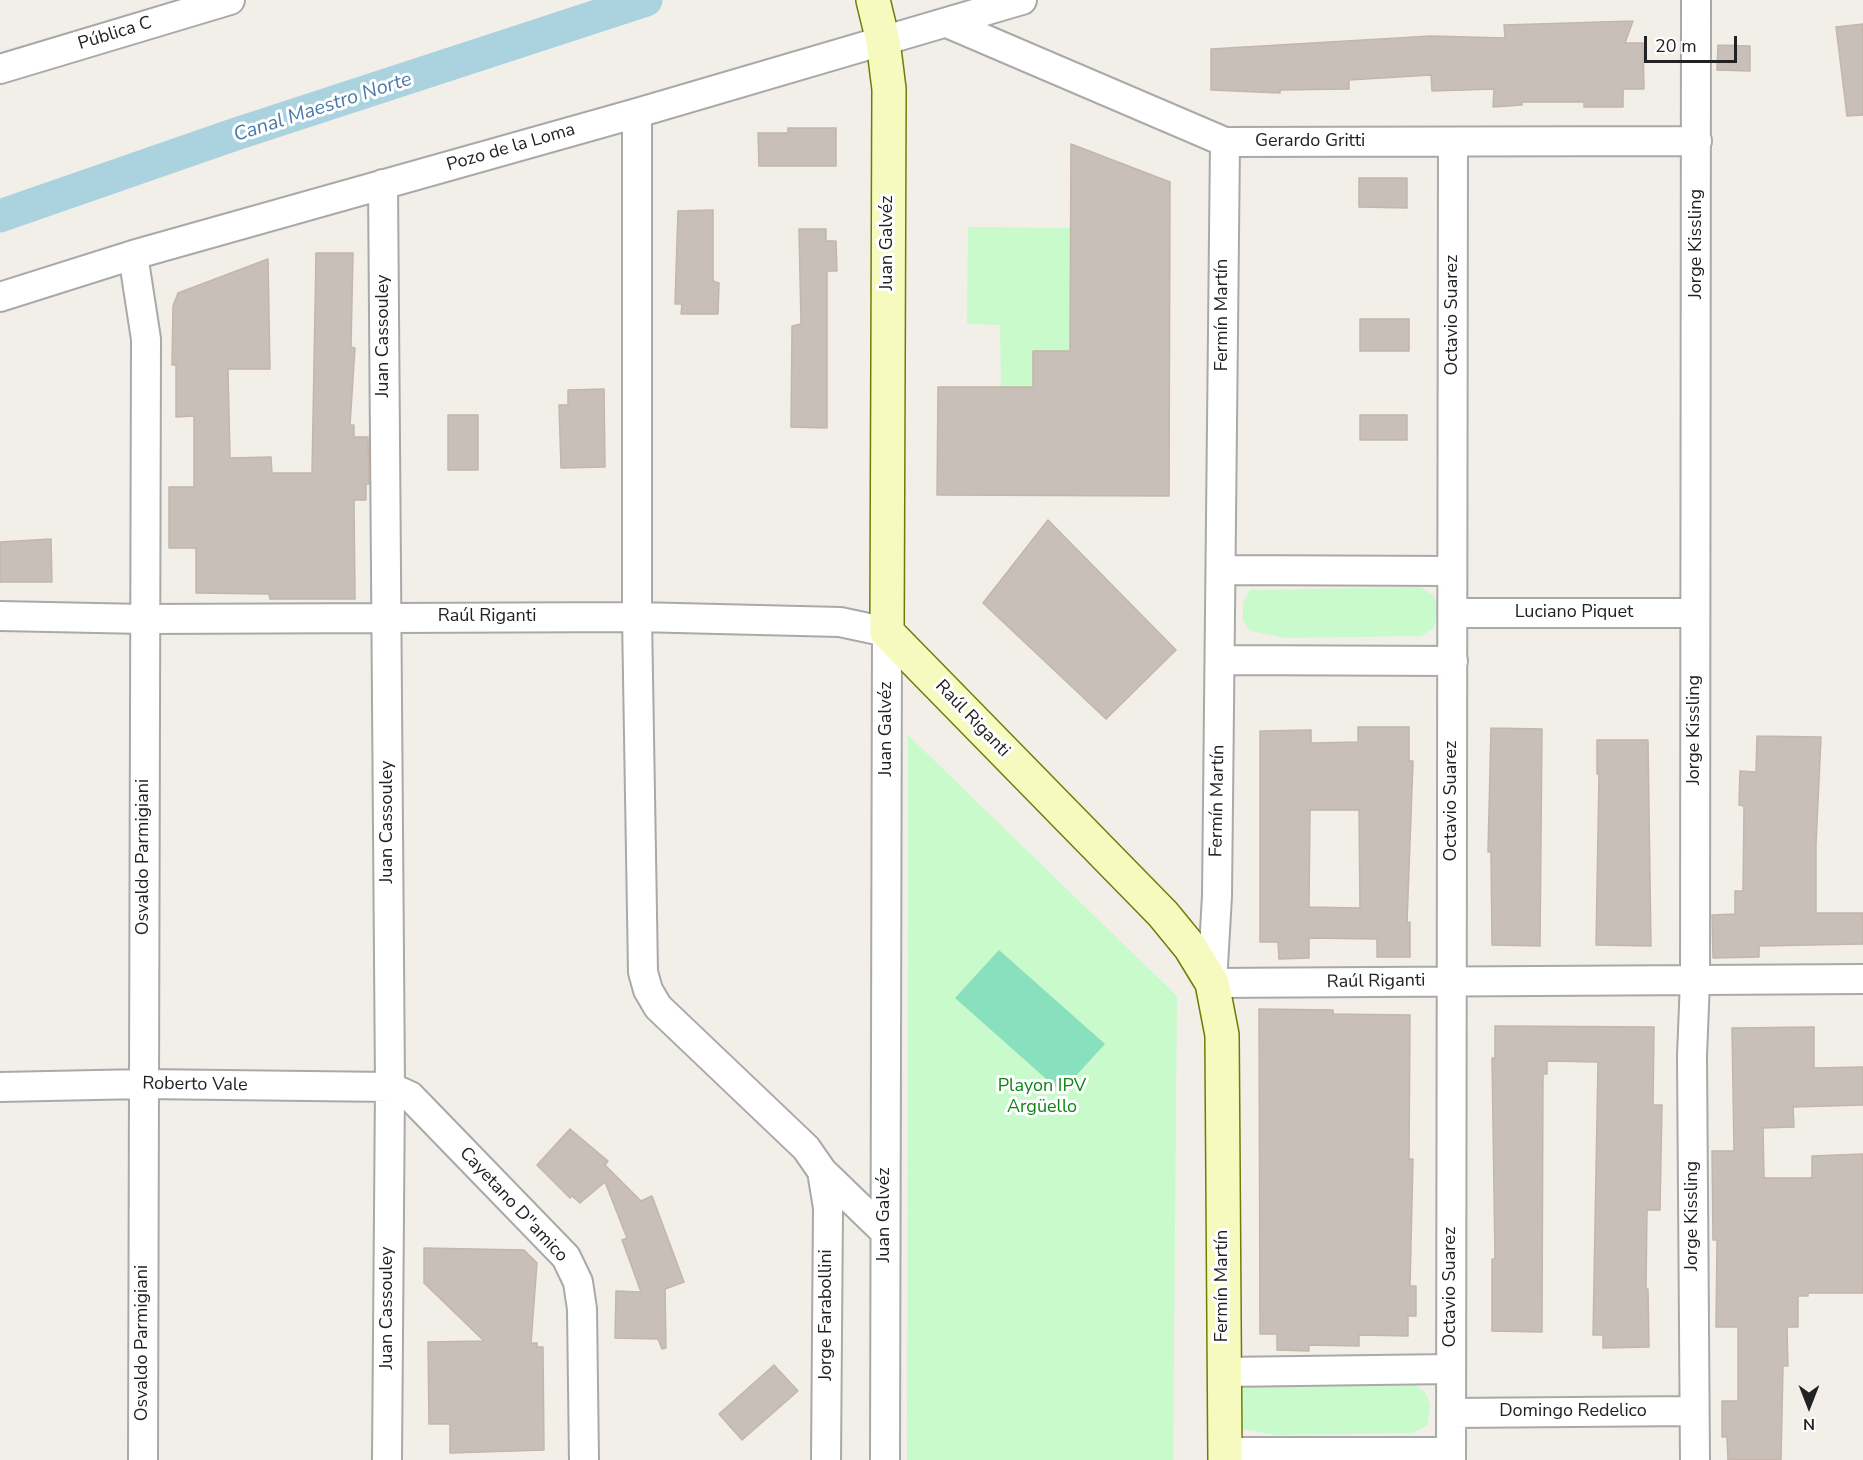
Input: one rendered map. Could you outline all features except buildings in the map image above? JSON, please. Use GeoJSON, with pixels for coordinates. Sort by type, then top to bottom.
{"type":"FeatureCollection","features":[{"type":"Feature","properties":{"kind":"main road","name":"Juan Galvéz"},"geometry":{"type":"LineString","coordinates":[[873,0],[883,41],[889,89],[887,632]]}},
{"type":"Feature","properties":{"kind":"main road","name":"Raúl Riganti"},"geometry":{"type":"LineString","coordinates":[[887,632],[1163,914],[1190,947],[1212,983]]}},
{"type":"Feature","properties":{"kind":"main road","name":"Fermín Martín"},"geometry":{"type":"LineString","coordinates":[[1212,983],[1222,1035],[1225,1456]]}},
{"type":"Feature","properties":{"kind":"street","name":"Pozo de la Loma"},"geometry":{"type":"LineString","coordinates":[[0,297],[133,255],[638,113],[1022,0]]}},
{"type":"Feature","properties":{"kind":"street","name":"Jorge Kissling"},"geometry":{"type":"LineString","coordinates":[[1695,1460],[1692,1056],[1695,980],[1696,0]]}},
{"type":"Feature","properties":{"kind":"street","name":"Pública C"},"geometry":{"type":"LineString","coordinates":[[0,69],[226,1]]}},
{"type":"Feature","properties":{"kind":"street","name":"Gerardo Gritti"},"geometry":{"type":"LineString","coordinates":[[947,23],[1225,142],[1697,141]]}},
{"type":"Feature","properties":{"kind":"street"},"geometry":{"type":"LineString","coordinates":[[638,113],[638,617],[643,972],[648,990],[658,1007],[806,1148],[822,1171],[885,1232]]}},
{"type":"Feature","properties":{"kind":"street","name":"Fermín Martín"},"geometry":{"type":"LineString","coordinates":[[1212,983],[1217,896],[1225,142]]}},
{"type":"Feature","properties":{"kind":"street","name":"Octavio Suarez"},"geometry":{"type":"LineString","coordinates":[[1451,1456],[1453,142]]}},
{"type":"Feature","properties":{"kind":"street","name":"Juan Cassouley"},"geometry":{"type":"LineString","coordinates":[[383,184],[390,1087],[387,1460]]}},
{"type":"Feature","properties":{"kind":"street","name":"Osvaldo Parmigiani"},"geometry":{"type":"LineString","coordinates":[[133,255],[146,339],[143,1460]]}},
{"type":"Feature","properties":{"kind":"street"},"geometry":{"type":"LineString","coordinates":[[1221,570],[1452,571]]}},
{"type":"Feature","properties":{"kind":"street","name":"Luciano Piquet"},"geometry":{"type":"LineString","coordinates":[[1453,612],[1694,612]]}},
{"type":"Feature","properties":{"kind":"street","name":"Raúl Riganti"},"geometry":{"type":"LineString","coordinates":[[0,616],[144,619],[638,617],[840,622],[887,632]]}},
{"type":"Feature","properties":{"kind":"street","name":"Juan Galvéz"},"geometry":{"type":"LineString","coordinates":[[885,1460],[887,632]]}},
{"type":"Feature","properties":{"kind":"street"},"geometry":{"type":"LineString","coordinates":[[1220,660],[1453,661]]}},
{"type":"Feature","properties":{"kind":"street","name":"Raúl Riganti"},"geometry":{"type":"LineString","coordinates":[[1212,983],[1863,979]]}},
{"type":"Feature","properties":{"kind":"street","name":"Roberto Vale"},"geometry":{"type":"LineString","coordinates":[[0,1087],[143,1084],[390,1087]]}},
{"type":"Feature","properties":{"kind":"street","name":"Cayetano D''amico"},"geometry":{"type":"LineString","coordinates":[[390,1087],[410,1096],[566,1257],[578,1282],[582,1309],[584,1460]]}},
{"type":"Feature","properties":{"kind":"street","name":"Jorge Farabollini"},"geometry":{"type":"LineString","coordinates":[[822,1171],[828,1208],[826,1460]]}},
{"type":"Feature","properties":{"kind":"street"},"geometry":{"type":"LineString","coordinates":[[1223,1372],[1451,1369]]}},
{"type":"Feature","properties":{"kind":"street","name":"Domingo Redelico"},"geometry":{"type":"LineString","coordinates":[[1451,1413],[1694,1411]]}},
{"type":"Feature","properties":{"kind":"street"},"geometry":{"type":"LineString","coordinates":[[1225,1456],[1451,1456]]}},
{"type":"Feature","properties":{"kind":"green space"},"geometry":{"type":"Polygon","coordinates":[[[968,227],[1070,228],[1070,351],[1033,351],[1033,387],[1001,387],[1000,325],[967,324],[968,227]]]}},
{"type":"Feature","properties":{"kind":"green space"},"geometry":{"type":"Polygon","coordinates":[[[1421,587],[1434,596],[1438,608],[1434,628],[1421,636],[1285,638],[1250,631],[1243,621],[1243,602],[1250,590],[1421,587]]]}},
{"type":"Feature","properties":{"kind":"green space","name":"Playon IPV Argüello"},"geometry":{"type":"Polygon","coordinates":[[[908,735],[1177,996],[1173,1460],[907,1460],[908,735]]]}},
{"type":"Feature","properties":{"kind":"green space"},"geometry":{"type":"Polygon","coordinates":[[[999,950],[1105,1044],[1061,1092],[955,998],[999,950]]]}},
{"type":"Feature","properties":{"kind":"green space"},"geometry":{"type":"Polygon","coordinates":[[[1413,1384],[1426,1393],[1430,1406],[1427,1425],[1413,1433],[1276,1435],[1242,1429],[1235,1418],[1235,1399],[1242,1387],[1413,1384]]]}},
{"type":"Feature","properties":{"kind":"waterway","name":"Canal Maestro Norte"},"geometry":{"type":"LineString","coordinates":[[0,216],[233,135],[646,0]]}}]}
